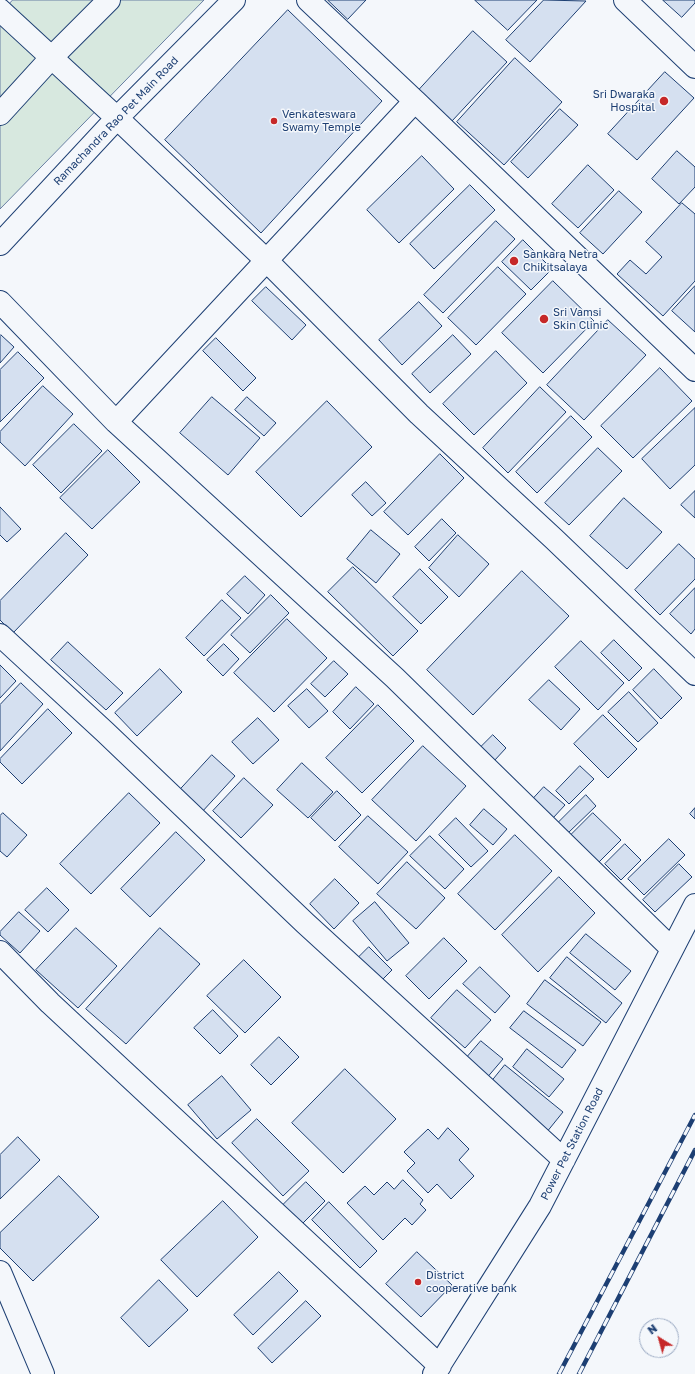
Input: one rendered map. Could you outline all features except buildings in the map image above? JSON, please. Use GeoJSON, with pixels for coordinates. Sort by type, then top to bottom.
{"type":"FeatureCollection","features":[{"type":"Feature","properties":{"kind":"street"},"geometry":{"type":"LineString","coordinates":[[0,114],[52,57],[109,0]]}},
{"type":"Feature","properties":{"kind":"street","name":"Ramachandra Rao Pet Main Road"},"geometry":{"type":"LineString","coordinates":[[0,244],[117,118],[234,0]]}},
{"type":"Feature","properties":{"kind":"street"},"geometry":{"type":"LineString","coordinates":[[308,0],[695,370]]}},
{"type":"Feature","properties":{"kind":"street"},"geometry":{"type":"LineString","coordinates":[[625,0],[695,67]]}},
{"type":"Feature","properties":{"kind":"street"},"geometry":{"type":"LineString","coordinates":[[0,10],[117,118],[266,260],[419,414],[554,539],[695,674]]}},
{"type":"Feature","properties":{"kind":"street"},"geometry":{"type":"LineString","coordinates":[[116,422],[415,101]]}},
{"type":"Feature","properties":{"kind":"street"},"geometry":{"type":"LineString","coordinates":[[0,302],[116,422],[395,678],[672,949]]}},
{"type":"Feature","properties":{"kind":"street"},"geometry":{"type":"LineString","coordinates":[[0,635],[105,732],[305,923],[564,1160]]}},
{"type":"Feature","properties":{"kind":"street","name":"Power Pet Station Road"},"geometry":{"type":"LineString","coordinates":[[437,1370],[540,1206],[695,905]]}},
{"type":"Feature","properties":{"kind":"street"},"geometry":{"type":"LineString","coordinates":[[0,952],[50,1003],[437,1370]]}},
{"type":"Feature","properties":{"kind":"street"},"geometry":{"type":"LineString","coordinates":[[0,1272],[43,1374]]}},
{"type":"Feature","properties":{"kind":"shaded area"},"geometry":{"type":"Polygon","coordinates":[[[13,0],[204,0],[0,209],[0,14],[13,0]]]}},
{"type":"Feature","properties":{"kind":"railway"},"geometry":{"type":"LineString","coordinates":[[559,1374],[695,1115]]}},
{"type":"Feature","properties":{"kind":"railway"},"geometry":{"type":"LineString","coordinates":[[579,1374],[695,1150]]}},
{"type":"Feature","properties":{"kind":"place","name":"Sri Dwaraka Hospital"},"geometry":{"type":"Point","coordinates":[664,101]}},
{"type":"Feature","properties":{"kind":"place","name":"Venkateswara Swamy Temple"},"geometry":{"type":"Point","coordinates":[274,121]}},
{"type":"Feature","properties":{"kind":"place","name":"Sankara Netra Chikitsalaya"},"geometry":{"type":"Point","coordinates":[514,261]}},
{"type":"Feature","properties":{"kind":"place","name":"Sri Vamsi Skin Clinic"},"geometry":{"type":"Point","coordinates":[544,319]}},
{"type":"Feature","properties":{"kind":"place","name":"District cooperative bank"},"geometry":{"type":"Point","coordinates":[418,1282]}}]}
